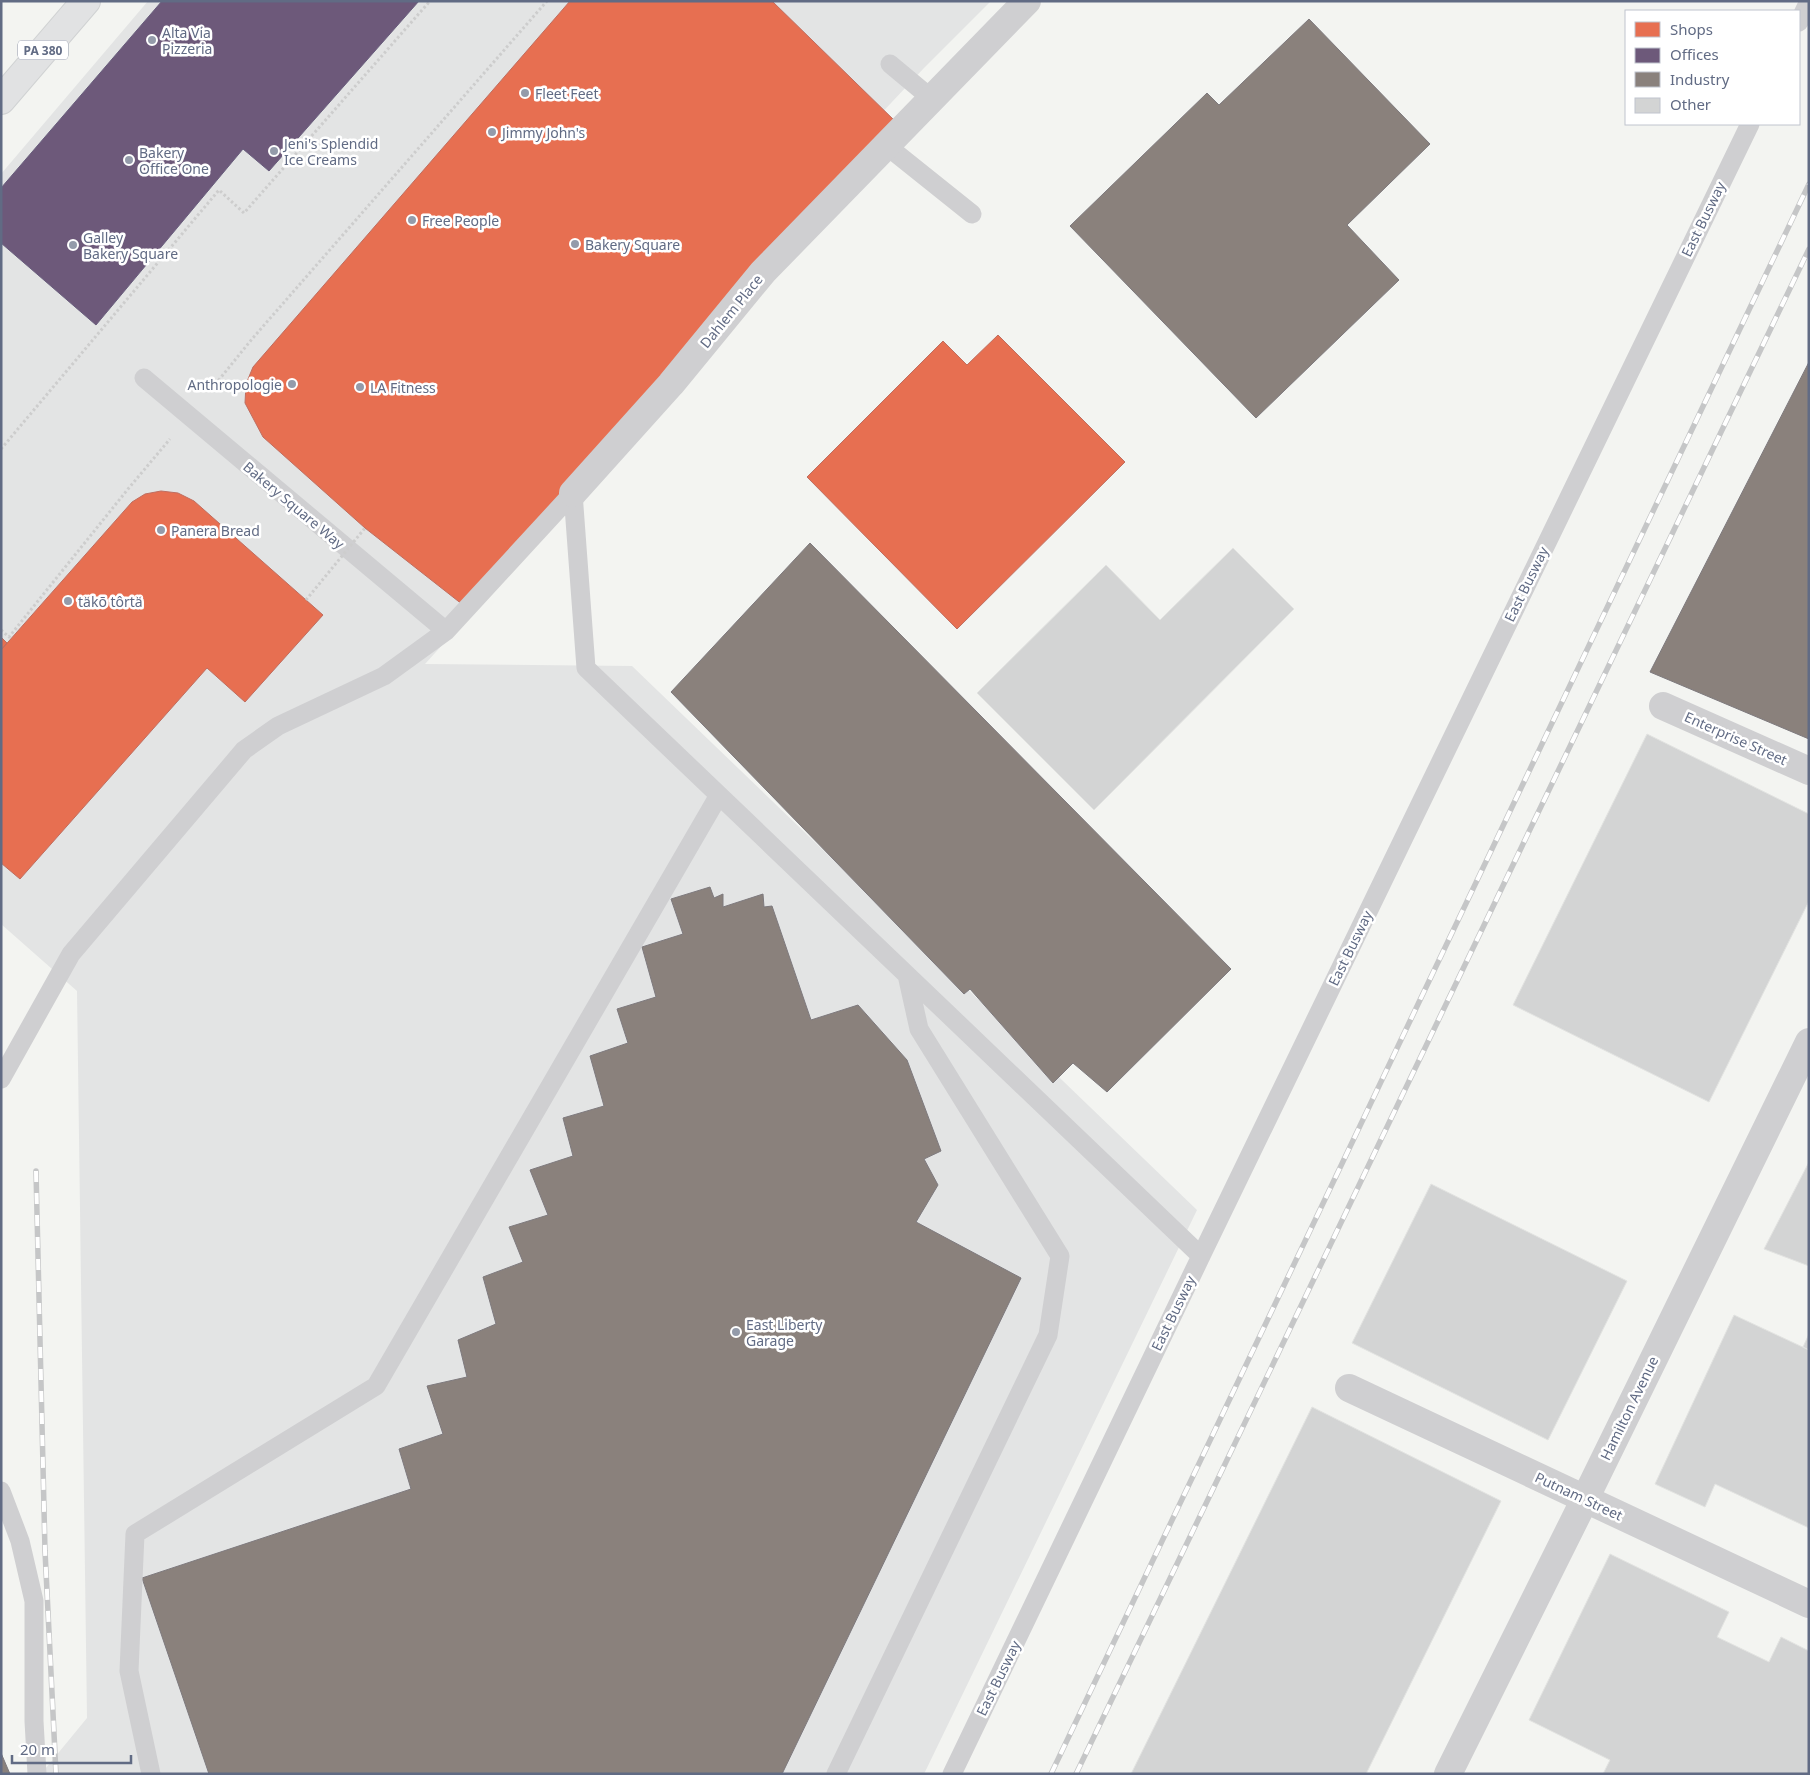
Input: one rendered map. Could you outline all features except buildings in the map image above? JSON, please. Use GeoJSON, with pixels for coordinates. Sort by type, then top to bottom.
{"type":"FeatureCollection","features":[{"type":"Feature","properties":{"kind":"main road","name":"PA 380"},"geometry":{"type":"LineString","coordinates":[[1,100],[86,1]]}},
{"type":"Feature","properties":{"kind":"street","name":"Dahlem Place"},"geometry":{"type":"LineString","coordinates":[[573,493],[671,384],[763,272],[1027,1]]}},
{"type":"Feature","properties":{"kind":"street","name":"Enterprise Street"},"geometry":{"type":"LineString","coordinates":[[1663,706],[1809,771]]}},
{"type":"Feature","properties":{"kind":"street","name":"Hamilton Avenue"},"geometry":{"type":"LineString","coordinates":[[1448,1774],[1809,1042]]}},
{"type":"Feature","properties":{"kind":"street","name":"Putnam Street"},"geometry":{"type":"LineString","coordinates":[[1349,1388],[1809,1604]]}},
{"type":"Feature","properties":{"kind":"lane"},"geometry":{"type":"LineString","coordinates":[[890,64],[932,99]]}},
{"type":"Feature","properties":{"kind":"lane","name":"East Busway"},"geometry":{"type":"LineString","coordinates":[[952,1774],[1750,125]]}},
{"type":"Feature","properties":{"kind":"lane"},"geometry":{"type":"LineString","coordinates":[[887,146],[972,214]]}},
{"type":"Feature","properties":{"kind":"lane","name":"Bakery Square Way"},"geometry":{"type":"LineString","coordinates":[[144,378],[446,631]]}},
{"type":"Feature","properties":{"kind":"lane"},"geometry":{"type":"LineString","coordinates":[[573,493],[586,668],[1201,1256]]}},
{"type":"Feature","properties":{"kind":"lane","name":"Dahlem Place"},"geometry":{"type":"LineString","coordinates":[[1,1079],[71,954],[244,750],[278,726],[384,676],[446,631],[573,493]]}},
{"type":"Feature","properties":{"kind":"lane"},"geometry":{"type":"LineString","coordinates":[[151,1774],[129,1670],[135,1534],[376,1386],[719,795]]}},
{"type":"Feature","properties":{"kind":"lane"},"geometry":{"type":"LineString","coordinates":[[836,1774],[1048,1335],[1060,1256],[919,1029],[907,975]]}},
{"type":"Feature","properties":{"kind":"lane"},"geometry":{"type":"LineString","coordinates":[[1,1491],[20,1540],[34,1602],[34,1721],[37,1774]]}},
{"type":"Feature","properties":{"kind":"path"},"geometry":{"type":"LineString","coordinates":[[1,448],[219,190],[244,213],[430,1]]}},
{"type":"Feature","properties":{"kind":"path"},"geometry":{"type":"LineString","coordinates":[[1,630],[9,638],[128,489],[259,332],[547,1]]}},
{"type":"Feature","properties":{"kind":"path"},"geometry":{"type":"LineString","coordinates":[[306,600],[365,528]]}},
{"type":"Feature","properties":{"kind":"shaded area"},"geometry":{"type":"Polygon","coordinates":[[[148,1],[991,1],[924,68],[522,495],[515,565],[425,664],[632,666],[1197,1210],[924,1774],[41,1774],[87,1718],[77,991],[1,924],[1,174],[148,1]]]}},
{"type":"Feature","properties":{"kind":"railway"},"geometry":{"type":"LineString","coordinates":[[1051,1774],[1809,184]]}},
{"type":"Feature","properties":{"kind":"railway"},"geometry":{"type":"LineString","coordinates":[[1076,1774],[1809,249]]}},
{"type":"Feature","properties":{"kind":"railway"},"geometry":{"type":"LineString","coordinates":[[36,1171],[45,1551],[56,1774]]}},
{"type":"Feature","properties":{"kind":"place","name":"Alta Via Pizzeria"},"geometry":{"type":"Point","coordinates":[152,40]}},
{"type":"Feature","properties":{"kind":"place","name":"Fleet Feet"},"geometry":{"type":"Point","coordinates":[525,93]}},
{"type":"Feature","properties":{"kind":"place","name":"Jimmy John's"},"geometry":{"type":"Point","coordinates":[492,132]}},
{"type":"Feature","properties":{"kind":"place","name":"Jeni's Splendid Ice Creams"},"geometry":{"type":"Point","coordinates":[274,151]}},
{"type":"Feature","properties":{"kind":"place","name":"Bakery Office One"},"geometry":{"type":"Point","coordinates":[129,160]}},
{"type":"Feature","properties":{"kind":"place","name":"Free People"},"geometry":{"type":"Point","coordinates":[412,220]}},
{"type":"Feature","properties":{"kind":"place","name":"Bakery Square"},"geometry":{"type":"Point","coordinates":[575,244]}},
{"type":"Feature","properties":{"kind":"place","name":"Galley Bakery Square"},"geometry":{"type":"Point","coordinates":[73,245]}},
{"type":"Feature","properties":{"kind":"place","name":"Anthropologie"},"geometry":{"type":"Point","coordinates":[292,384]}},
{"type":"Feature","properties":{"kind":"place","name":"LA Fitness"},"geometry":{"type":"Point","coordinates":[360,387]}},
{"type":"Feature","properties":{"kind":"place","name":"Panera Bread"},"geometry":{"type":"Point","coordinates":[161,530]}},
{"type":"Feature","properties":{"kind":"place","name":"täkō tôrtä"},"geometry":{"type":"Point","coordinates":[68,601]}},
{"type":"Feature","properties":{"kind":"place","name":"East Liberty Garage"},"geometry":{"type":"Point","coordinates":[736,1332]}}]}
